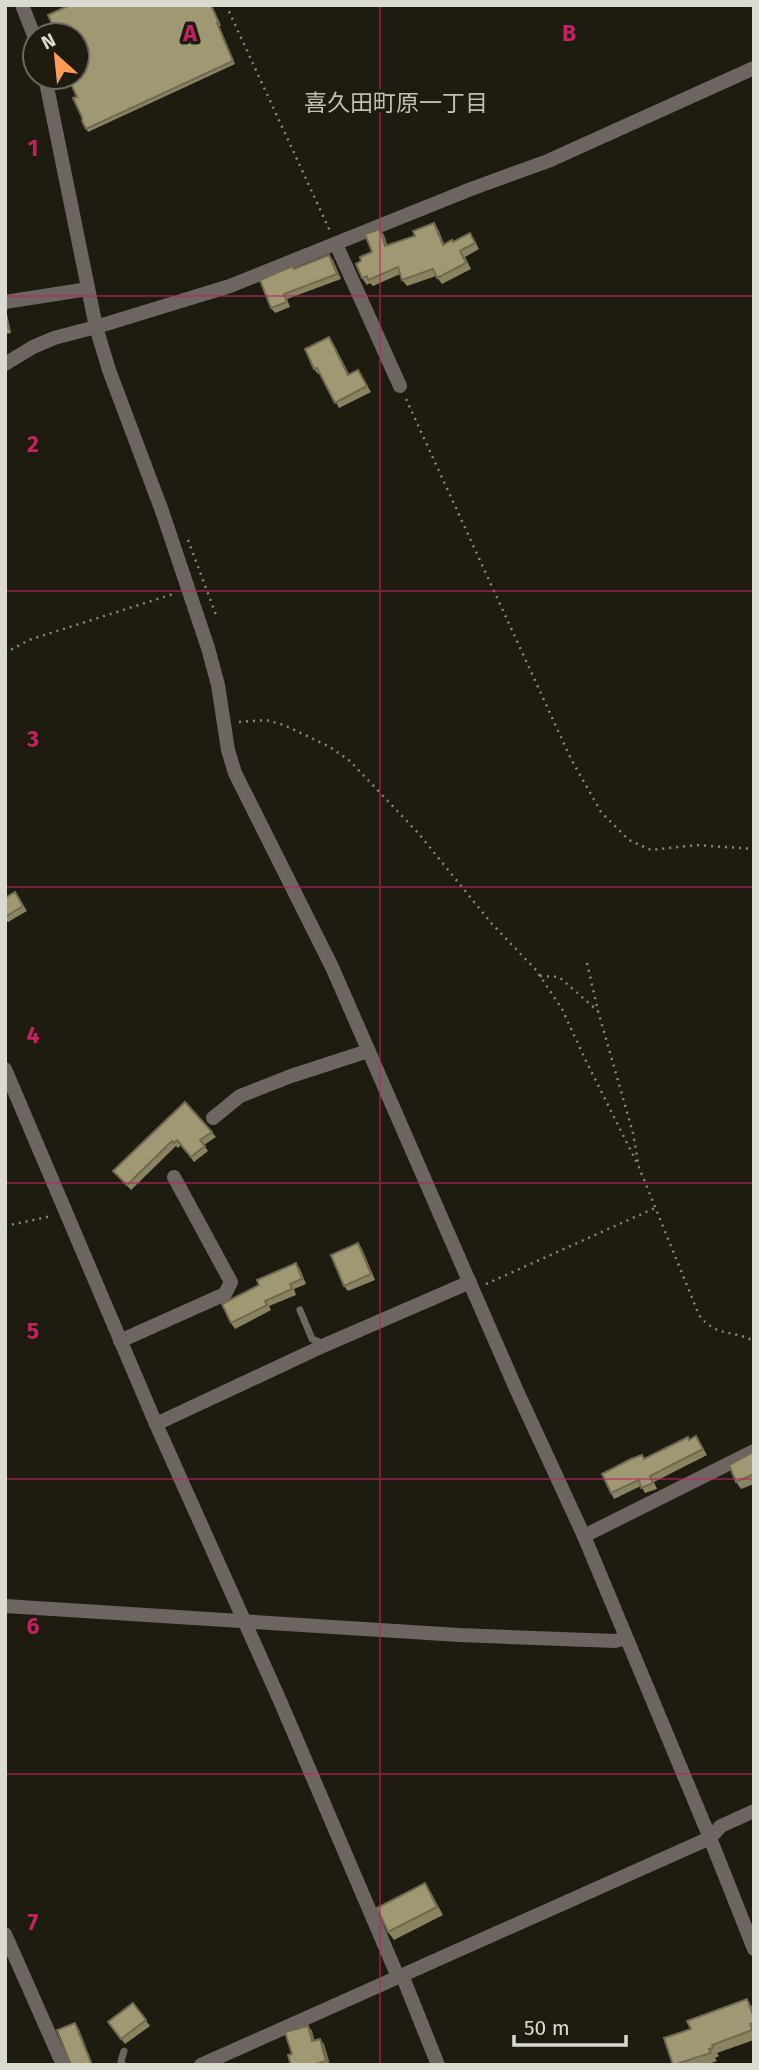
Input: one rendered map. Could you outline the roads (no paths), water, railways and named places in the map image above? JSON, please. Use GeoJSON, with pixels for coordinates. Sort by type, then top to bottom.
{"type":"FeatureCollection","features":[{"type":"Feature","properties":{"kind":"street"},"geometry":{"type":"LineString","coordinates":[[5,364],[42,342],[230,285],[548,161],[754,68]]}},
{"type":"Feature","properties":{"kind":"street"},"geometry":{"type":"LineString","coordinates":[[48,91],[96,327],[109,370],[162,511],[218,685],[228,750],[235,773],[332,967],[583,1536],[754,1949]]}},
{"type":"Feature","properties":{"kind":"street"},"geometry":{"type":"LineString","coordinates":[[336,244],[400,386]]}},
{"type":"Feature","properties":{"kind":"street"},"geometry":{"type":"LineString","coordinates":[[5,302],[88,289]]}},
{"type":"Feature","properties":{"kind":"street"},"geometry":{"type":"LineString","coordinates":[[213,1118],[240,1096],[368,1051]]}},
{"type":"Feature","properties":{"kind":"street"},"geometry":{"type":"LineString","coordinates":[[5,1069],[156,1424],[438,2065]]}},
{"type":"Feature","properties":{"kind":"street"},"geometry":{"type":"LineString","coordinates":[[120,1341],[225,1294],[231,1282],[174,1177]]}},
{"type":"Feature","properties":{"kind":"street"},"geometry":{"type":"LineString","coordinates":[[156,1424],[325,1345],[471,1286]]}},
{"type":"Feature","properties":{"kind":"street"},"geometry":{"type":"LineString","coordinates":[[583,1536],[754,1451]]}},
{"type":"Feature","properties":{"kind":"street"},"geometry":{"type":"LineString","coordinates":[[5,1606],[576,1640],[615,1641],[626,1638]]}},
{"type":"Feature","properties":{"kind":"street"},"geometry":{"type":"LineString","coordinates":[[201,2065],[710,1838],[721,1826],[754,1811]]}},
{"type":"Feature","properties":{"kind":"street"},"geometry":{"type":"LineString","coordinates":[[5,1934],[11,1961],[63,2065]]}},
{"type":"Feature","properties":{"kind":"lane"},"geometry":{"type":"LineString","coordinates":[[300,1310],[312,1339],[325,1345]]}},
{"type":"Feature","properties":{"kind":"lane"},"geometry":{"type":"LineString","coordinates":[[123,2065],[121,2061],[124,2051]]}},
{"type":"Feature","properties":{"kind":"district","name":"喜久田町原一丁目"},"geometry":{"type":"Point","coordinates":[396,103]}}]}
